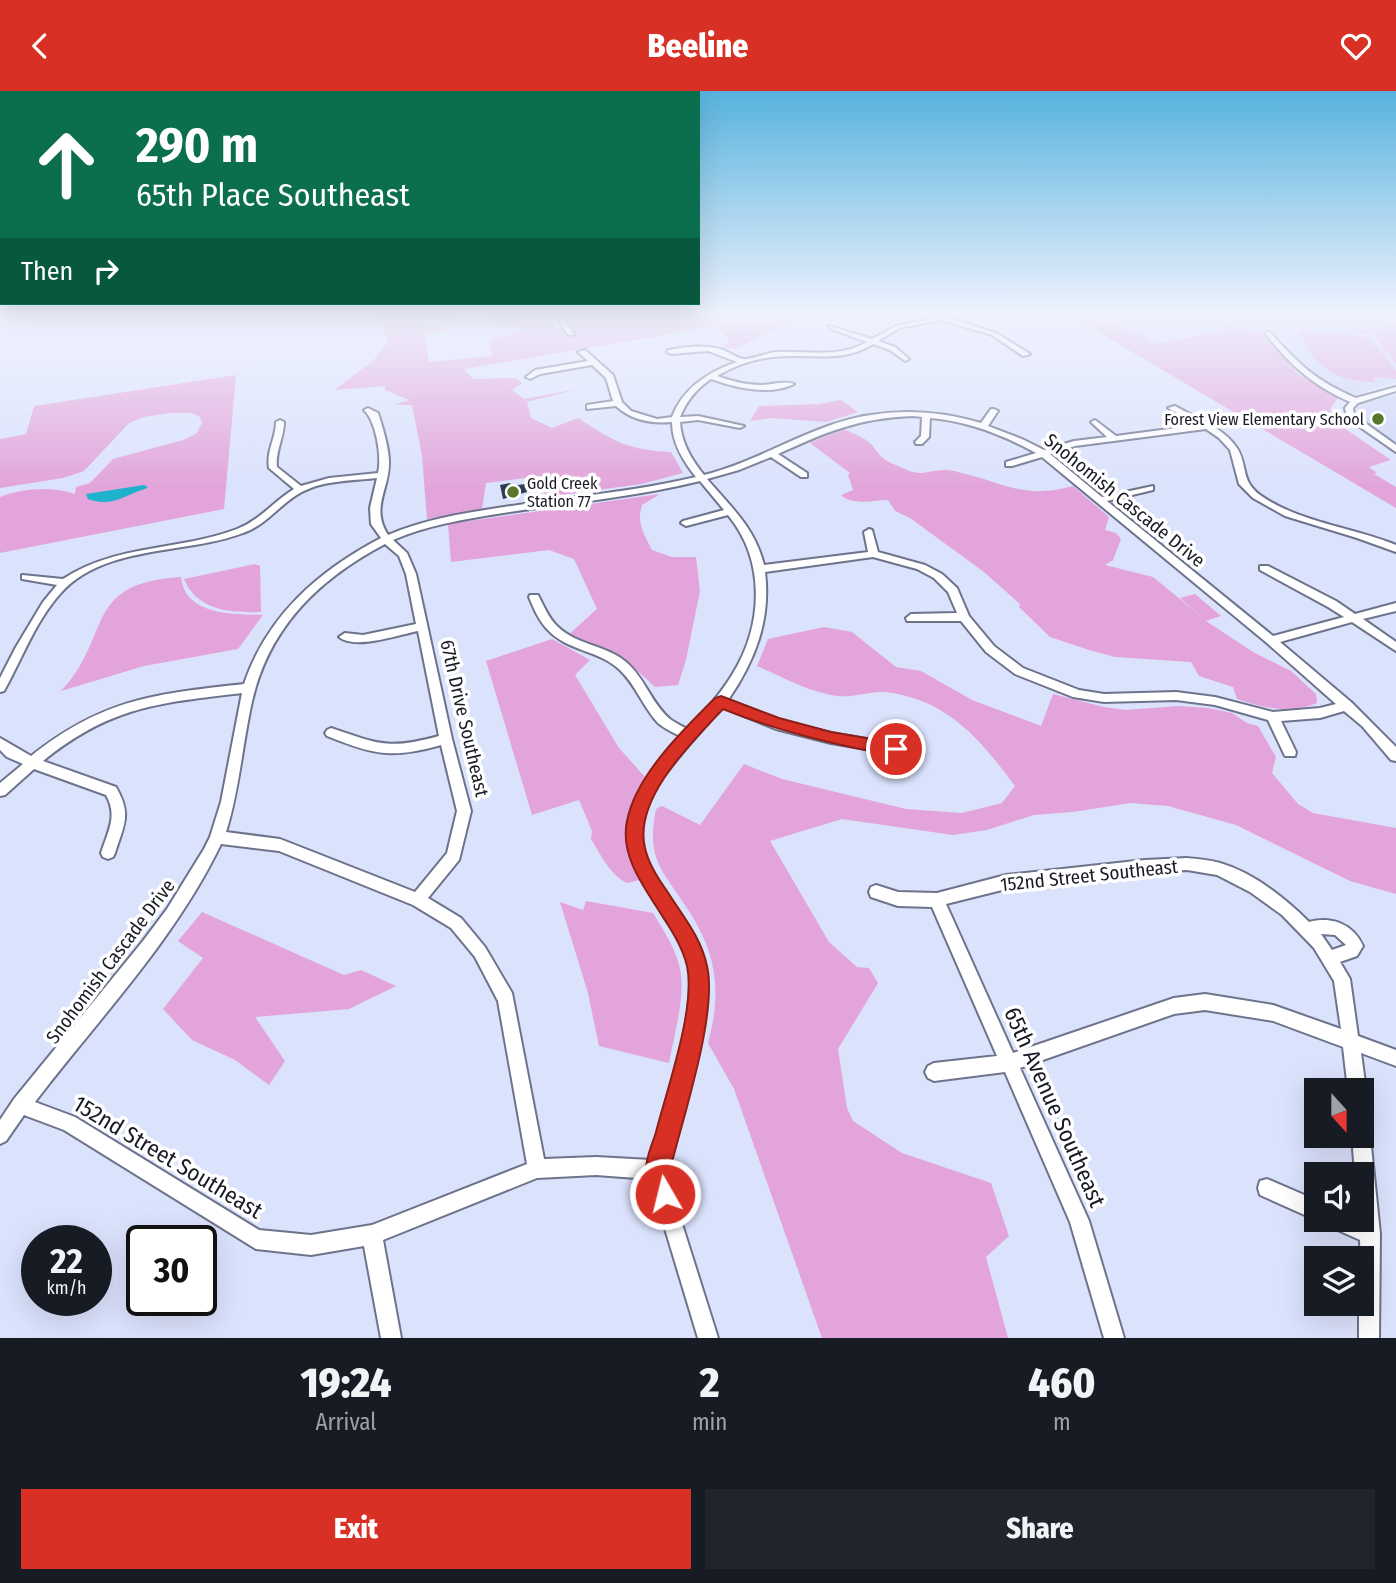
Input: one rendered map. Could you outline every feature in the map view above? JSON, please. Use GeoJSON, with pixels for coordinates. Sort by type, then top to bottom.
{"type":"FeatureCollection","features":[{"type":"Feature","properties":{"kind":"street"},"geometry":{"type":"LineString","coordinates":[[530,377],[543,371]]}},
{"type":"Feature","properties":{"kind":"street"},"geometry":{"type":"LineString","coordinates":[[602,371],[610,377],[618,404],[628,413],[640,418],[706,419],[740,426]]}},
{"type":"Feature","properties":{"kind":"street"},"geometry":{"type":"LineString","coordinates":[[709,1338],[657,1170],[697,1017],[698,967],[684,932],[658,895],[636,849],[635,823],[646,792],[688,735],[721,702],[751,656],[760,615],[761,569],[750,537],[679,447],[674,420],[687,395],[724,371]]}},
{"type":"Feature","properties":{"kind":"street"},"geometry":{"type":"LineString","coordinates":[[1300,371],[1316,384],[1355,401]]}},
{"type":"Feature","properties":{"kind":"street"},"geometry":{"type":"LineString","coordinates":[[712,377],[737,386],[754,388],[790,384]]}},
{"type":"Feature","properties":{"kind":"street"},"geometry":{"type":"LineString","coordinates":[[1396,389],[1355,401],[1349,408],[1350,416],[1396,449]]}},
{"type":"Feature","properties":{"kind":"street"},"geometry":{"type":"LineString","coordinates":[[590,407],[618,404]]}},
{"type":"Feature","properties":{"kind":"street"},"geometry":{"type":"LineString","coordinates":[[1172,408],[1221,436],[1236,452],[1238,475],[1254,495],[1295,517],[1361,535],[1396,549]]}},
{"type":"Feature","properties":{"kind":"street","name":"67th Drive Southeast"},"geometry":{"type":"LineString","coordinates":[[368,410],[374,415],[386,462],[374,516],[386,539],[403,555],[411,574],[464,811],[454,856],[418,901]]}},
{"type":"Feature","properties":{"kind":"street"},"geometry":{"type":"LineString","coordinates":[[984,425],[994,411]]}},
{"type":"Feature","properties":{"kind":"street"},"geometry":{"type":"LineString","coordinates":[[919,442],[925,437],[926,415]]}},
{"type":"Feature","properties":{"kind":"street","name":"Snohomish Cascade Drive"},"geometry":{"type":"LineString","coordinates":[[0,1135],[20,1105],[176,908],[217,837],[227,802],[248,688],[265,646],[288,612],[316,584],[386,539],[415,527],[642,491],[703,478],[774,455],[822,431],[850,421],[877,416],[926,415],[984,425],[1016,437],[1043,453],[1347,705],[1385,741],[1396,756]]}},
{"type":"Feature","properties":{"kind":"street"},"geometry":{"type":"LineString","coordinates":[[279,422],[281,431],[270,456],[272,468],[299,489]]}},
{"type":"Feature","properties":{"kind":"street"},"geometry":{"type":"LineString","coordinates":[[1095,422],[1112,437]]}},
{"type":"Feature","properties":{"kind":"street"},"geometry":{"type":"LineString","coordinates":[[1009,464],[1112,437],[1206,427]]}},
{"type":"Feature","properties":{"kind":"street"},"geometry":{"type":"LineString","coordinates":[[774,455],[804,475]]}},
{"type":"Feature","properties":{"kind":"street"},"geometry":{"type":"LineString","coordinates":[[0,688],[50,601],[65,583],[118,558],[218,539],[242,531],[299,489],[339,479],[383,475]]}},
{"type":"Feature","properties":{"kind":"street"},"geometry":{"type":"LineString","coordinates":[[1100,501],[1150,488]]}},
{"type":"Feature","properties":{"kind":"street"},"geometry":{"type":"LineString","coordinates":[[686,523],[732,511]]}},
{"type":"Feature","properties":{"kind":"street"},"geometry":{"type":"LineString","coordinates":[[869,532],[873,554]]}},
{"type":"Feature","properties":{"kind":"street"},"geometry":{"type":"LineString","coordinates":[[761,569],[873,554],[911,563],[938,576],[953,590],[964,617],[990,649],[1019,671],[1077,694],[1104,698],[1176,696],[1215,701],[1273,717],[1320,713],[1347,705]]}},
{"type":"Feature","properties":{"kind":"street"},"geometry":{"type":"LineString","coordinates":[[1264,568],[1355,618],[1396,647]]}},
{"type":"Feature","properties":{"kind":"street"},"geometry":{"type":"LineString","coordinates":[[26,577],[65,583]]}},
{"type":"Feature","properties":{"kind":"street"},"geometry":{"type":"LineString","coordinates":[[534,597],[552,630],[571,642],[599,651],[620,663],[639,681],[664,721],[688,735]]}},
{"type":"Feature","properties":{"kind":"street"},"geometry":{"type":"LineString","coordinates":[[1271,640],[1396,607]]}},
{"type":"Feature","properties":{"kind":"street"},"geometry":{"type":"LineString","coordinates":[[911,618],[964,617]]}},
{"type":"Feature","properties":{"kind":"street"},"geometry":{"type":"LineString","coordinates":[[345,636],[363,639],[423,626]]}},
{"type":"Feature","properties":{"kind":"street"},"geometry":{"type":"LineString","coordinates":[[0,791],[66,736],[97,718],[172,699],[248,688]]}},
{"type":"Feature","properties":{"kind":"street"},"geometry":{"type":"LineString","coordinates":[[721,702],[776,724],[831,738],[918,753]]}},
{"type":"Feature","properties":{"kind":"street"},"geometry":{"type":"LineString","coordinates":[[1273,717],[1290,752]]}},
{"type":"Feature","properties":{"kind":"street"},"geometry":{"type":"LineString","coordinates":[[331,733],[373,750],[389,751],[408,750],[446,739]]}},
{"type":"Feature","properties":{"kind":"street"},"geometry":{"type":"LineString","coordinates":[[0,743],[12,753],[33,763],[111,791],[119,805],[120,818],[108,853]]}},
{"type":"Feature","properties":{"kind":"street"},"geometry":{"type":"LineString","coordinates":[[217,837],[280,845],[418,901],[456,923],[480,953],[506,999],[537,1169]]}},
{"type":"Feature","properties":{"kind":"street","name":"152nd Street Southeast"},"geometry":{"type":"LineString","coordinates":[[877,892],[898,899],[937,900],[1006,882],[1146,866],[1187,864],[1219,869],[1255,887],[1287,910],[1329,958],[1342,979],[1356,1078]]}},
{"type":"Feature","properties":{"kind":"street","name":"65th Avenue Southeast"},"geometry":{"type":"LineString","coordinates":[[937,900],[1079,1221],[1114,1338]]}},
{"type":"Feature","properties":{"kind":"street"},"geometry":{"type":"LineString","coordinates":[[1307,930],[1329,926],[1345,931],[1350,937],[1355,946],[1352,951],[1329,958]]}},
{"type":"Feature","properties":{"kind":"street"},"geometry":{"type":"LineString","coordinates":[[934,1072],[1010,1063],[1174,1006],[1205,1002],[1273,1013],[1396,1058]]}},
{"type":"Feature","properties":{"kind":"street","name":"152nd Street Southeast"},"geometry":{"type":"LineString","coordinates":[[20,1105],[69,1123],[256,1239],[311,1245],[372,1235],[537,1169],[596,1166],[657,1170]]}},
{"type":"Feature","properties":{"kind":"street"},"geometry":{"type":"LineString","coordinates":[[1362,1148],[1370,1234],[1369,1338]]}},
{"type":"Feature","properties":{"kind":"street"},"geometry":{"type":"LineString","coordinates":[[1267,1188],[1304,1205]]}},
{"type":"Feature","properties":{"kind":"street"},"geometry":{"type":"LineString","coordinates":[[1365,1232],[1370,1234]]}},
{"type":"Feature","properties":{"kind":"street"},"geometry":{"type":"LineString","coordinates":[[372,1235],[391,1338]]}},
{"type":"Feature","properties":{"kind":"shaded area"},"geometry":{"type":"Polygon","coordinates":[[[359,371],[466,371],[473,379],[515,378],[522,383],[512,390],[524,399],[579,389],[527,402],[531,418],[552,428],[578,418],[622,443],[643,449],[671,452],[683,473],[641,484],[546,497],[540,476],[486,483],[482,509],[427,519],[422,456],[412,405],[394,405],[409,400],[385,390],[385,386],[334,390],[359,371]]]}},
{"type":"Feature","properties":{"kind":"shaded area"},"geometry":{"type":"Polygon","coordinates":[[[1164,371],[1295,371],[1338,398],[1330,409],[1341,426],[1391,460],[1369,467],[1377,473],[1374,474],[1396,487],[1396,508],[1164,371]]]}},
{"type":"Feature","properties":{"kind":"shaded area"},"geometry":{"type":"Polygon","coordinates":[[[1306,371],[1396,371],[1396,382],[1348,396],[1306,371]]]}},
{"type":"Feature","properties":{"kind":"shaded area"},"geometry":{"type":"Polygon","coordinates":[[[1329,371],[1396,371],[1396,379],[1373,377],[1375,382],[1359,381],[1329,371]]]}},
{"type":"Feature","properties":{"kind":"shaded area"},"geometry":{"type":"Polygon","coordinates":[[[236,375],[224,509],[0,553],[0,497],[38,489],[75,494],[76,487],[90,483],[113,459],[183,440],[196,434],[202,423],[200,417],[191,413],[144,417],[129,423],[84,471],[63,478],[0,488],[0,439],[26,434],[34,406],[236,375]]]}},
{"type":"Feature","properties":{"kind":"shaded area","name":"Forest View Elementary School"},"geometry":{"type":"Polygon","coordinates":[[[1396,394],[1396,445],[1362,423],[1357,415],[1357,408],[1364,403],[1396,394]]]}},
{"type":"Feature","properties":{"kind":"shaded area"},"geometry":{"type":"Polygon","coordinates":[[[841,400],[858,412],[826,422],[772,418],[750,421],[759,406],[819,404],[841,400]]]}},
{"type":"Feature","properties":{"kind":"shaded area"},"geometry":{"type":"Polygon","coordinates":[[[844,429],[866,440],[888,461],[914,472],[953,471],[1027,490],[1056,490],[1073,486],[1109,517],[1105,530],[1116,533],[1121,539],[1113,560],[1105,565],[1153,577],[1202,617],[1180,598],[1195,594],[1221,616],[1206,621],[1253,652],[1291,671],[1316,694],[1317,703],[1287,709],[1257,705],[1237,699],[1233,687],[1199,676],[1191,662],[1115,657],[1050,637],[1019,607],[1020,604],[984,572],[910,518],[895,511],[888,500],[857,501],[841,495],[853,490],[848,475],[850,473],[810,443],[844,429]]]}},
{"type":"Feature","properties":{"kind":"shaded area"},"geometry":{"type":"Polygon","coordinates":[[[660,494],[642,505],[640,522],[644,533],[652,550],[672,557],[696,557],[700,591],[678,685],[655,687],[615,656],[567,636],[597,609],[574,559],[549,550],[451,562],[448,524],[660,494]]]}},
{"type":"Feature","properties":{"kind":"shaded area"},"geometry":{"type":"Polygon","coordinates":[[[255,564],[260,566],[261,612],[238,612],[206,604],[197,598],[184,579],[255,564]]]}},
{"type":"Feature","properties":{"kind":"shaded area"},"geometry":{"type":"Polygon","coordinates":[[[181,577],[184,590],[201,606],[225,613],[263,615],[238,649],[144,666],[61,691],[77,671],[113,601],[127,590],[149,581],[181,577]]]}},
{"type":"Feature","properties":{"kind":"shaded area"},"geometry":{"type":"Polygon","coordinates":[[[824,627],[852,632],[896,667],[921,671],[972,700],[1041,726],[1053,694],[1125,710],[1178,706],[1232,713],[1247,723],[1258,726],[1276,757],[1272,773],[1298,804],[1313,813],[1396,828],[1396,894],[1350,881],[1236,825],[1168,806],[1130,803],[1034,815],[987,830],[953,835],[842,819],[770,841],[829,942],[857,967],[869,968],[878,983],[838,1049],[847,1108],[853,1121],[902,1153],[991,1183],[1009,1236],[986,1257],[1008,1338],[822,1338],[734,1089],[708,1043],[715,1008],[715,992],[706,945],[655,854],[653,827],[656,809],[662,806],[700,825],[744,764],[782,779],[906,809],[962,813],[1002,803],[1015,786],[975,737],[944,712],[927,703],[885,692],[843,696],[827,694],[796,684],[757,666],[768,639],[824,627]]]}},
{"type":"Feature","properties":{"kind":"shaded area"},"geometry":{"type":"Polygon","coordinates":[[[552,639],[590,660],[575,675],[619,748],[645,777],[628,816],[628,839],[640,880],[627,883],[611,870],[591,839],[592,831],[579,800],[532,815],[486,661],[552,639]]]}},
{"type":"Feature","properties":{"kind":"shaded area"},"geometry":{"type":"Polygon","coordinates":[[[586,901],[653,913],[670,942],[677,958],[682,985],[669,1063],[599,1046],[588,993],[560,902],[583,910],[586,901]]]}},
{"type":"Feature","properties":{"kind":"shaded area"},"geometry":{"type":"Polygon","coordinates":[[[202,912],[344,975],[361,970],[396,986],[349,1009],[255,1017],[285,1061],[269,1085],[235,1060],[192,1040],[163,1009],[203,958],[178,941],[202,912]]]}},
{"type":"Feature","properties":{"kind":"water"},"geometry":{"type":"Polygon","coordinates":[[[144,485],[148,487],[111,501],[88,499],[86,494],[144,485]]]}},
{"type":"Feature","properties":{"kind":"building","name":"Gold Creek Station 77"},"geometry":{"type":"Polygon","coordinates":[[[510,483],[511,486],[525,484],[527,492],[503,499],[500,485],[510,483]]]}},
{"type":"Feature","properties":{"kind":"place","name":"Forest View Elementary School"},"geometry":{"type":"Point","coordinates":[1378,419]}},
{"type":"Feature","properties":{"kind":"place","name":"Gold Creek Station 77"},"geometry":{"type":"Point","coordinates":[513,492]}},
{"type":"Feature","properties":{"kind":"route"},"geometry":{"type":"LineString","coordinates":[[665,1194],[657,1170],[697,1017],[698,967],[684,932],[658,895],[636,849],[635,823],[646,792],[688,735],[721,702],[776,724],[831,738],[896,749]]}}]}
